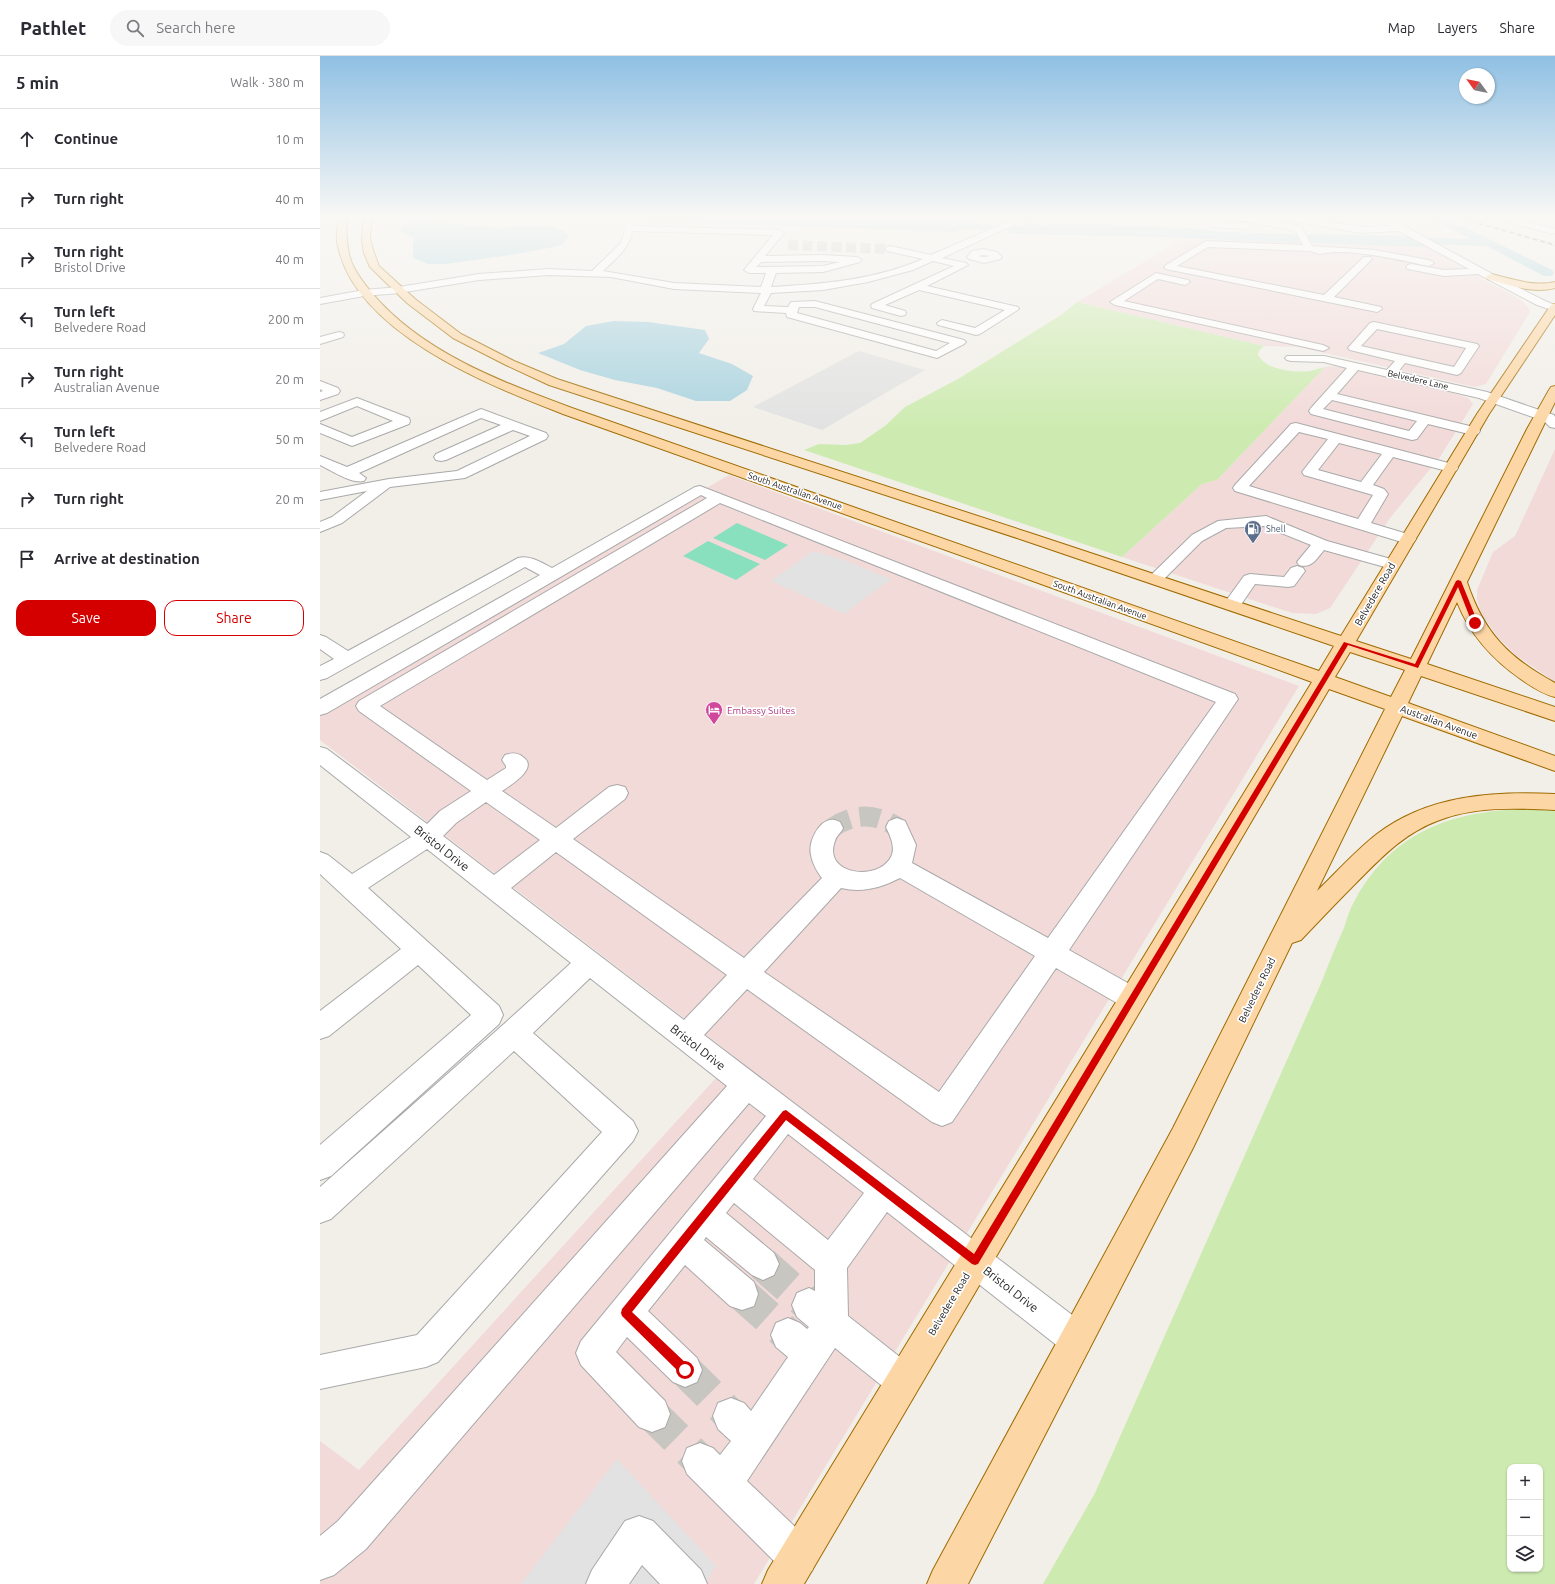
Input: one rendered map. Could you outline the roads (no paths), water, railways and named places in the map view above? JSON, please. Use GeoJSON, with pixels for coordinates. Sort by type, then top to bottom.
{"type":"FeatureCollection","features":[{"type":"Feature","properties":{"kind":"main road","name":"South Australian Avenue"},"geometry":{"type":"LineString","coordinates":[[361,287],[364,293],[400,327],[456,363],[516,390],[584,417],[1324,680]]}},
{"type":"Feature","properties":{"kind":"main road"},"geometry":{"type":"LineString","coordinates":[[395,287],[432,319],[457,336],[510,363],[553,382],[1154,579],[1555,714]]}},
{"type":"Feature","properties":{"kind":"main road","name":"Belvedere Road"},"geometry":{"type":"LineString","coordinates":[[790,1570],[1324,680],[1392,564],[1493,399],[1555,307]]}},
{"type":"Feature","properties":{"kind":"main road","name":"Belvedere Road"},"geometry":{"type":"LineString","coordinates":[[946,1584],[1183,1138],[1458,581],[1550,419],[1554,394]]}},
{"type":"Feature","properties":{"kind":"main road"},"geometry":{"type":"LineString","coordinates":[[1458,581],[1469,611],[1482,633],[1500,652],[1517,666],[1555,691]]}},
{"type":"Feature","properties":{"kind":"main road","name":"Australian Avenue"},"geometry":{"type":"LineString","coordinates":[[1324,680],[1555,764]]}},
{"type":"Feature","properties":{"kind":"main road"},"geometry":{"type":"LineString","coordinates":[[1277,948],[1376,847],[1407,825],[1427,816],[1469,803],[1515,800],[1555,802]]}},
{"type":"Feature","properties":{"kind":"street"},"geometry":{"type":"LineString","coordinates":[[320,301],[393,287]]}},
{"type":"Feature","properties":{"kind":"street"},"geometry":{"type":"LineString","coordinates":[[694,287],[736,290],[774,287]]}},
{"type":"Feature","properties":{"kind":"street"},"geometry":{"type":"LineString","coordinates":[[759,287],[806,287]]}},
{"type":"Feature","properties":{"kind":"street"},"geometry":{"type":"LineString","coordinates":[[913,287],[876,306],[915,316]]}},
{"type":"Feature","properties":{"kind":"street"},"geometry":{"type":"LineString","coordinates":[[922,287],[1014,309],[976,332],[930,320]]}},
{"type":"Feature","properties":{"kind":"street"},"geometry":{"type":"LineString","coordinates":[[1139,287],[1116,302],[1324,348]]}},
{"type":"Feature","properties":{"kind":"street"},"geometry":{"type":"LineString","coordinates":[[1178,291],[1185,287]]}},
{"type":"Feature","properties":{"kind":"street"},"geometry":{"type":"LineString","coordinates":[[1269,287],[1377,309]]}},
{"type":"Feature","properties":{"kind":"street"},"geometry":{"type":"LineString","coordinates":[[1326,299],[1338,287]]}},
{"type":"Feature","properties":{"kind":"street"},"geometry":{"type":"LineString","coordinates":[[1511,287],[1541,303],[1555,307]]}},
{"type":"Feature","properties":{"kind":"street"},"geometry":{"type":"LineString","coordinates":[[767,288],[758,309],[792,310]]}},
{"type":"Feature","properties":{"kind":"street"},"geometry":{"type":"LineString","coordinates":[[795,304],[815,304],[960,342],[937,355],[791,315],[792,310],[795,304]]}},
{"type":"Feature","properties":{"kind":"street"},"geometry":{"type":"LineString","coordinates":[[1238,329],[1248,320],[1256,322]]}},
{"type":"Feature","properties":{"kind":"street"},"geometry":{"type":"LineString","coordinates":[[1374,325],[1473,346],[1457,371],[1402,359],[1354,348],[1374,325]]}},
{"type":"Feature","properties":{"kind":"street"},"geometry":{"type":"LineString","coordinates":[[320,341],[339,335]]}},
{"type":"Feature","properties":{"kind":"street","name":"Belvedere Lane"},"geometry":{"type":"LineString","coordinates":[[1291,358],[1324,348],[1355,366],[1483,395],[1550,419]]}},
{"type":"Feature","properties":{"kind":"street"},"geometry":{"type":"LineString","coordinates":[[1390,374],[1402,359]]}},
{"type":"Feature","properties":{"kind":"street"},"geometry":{"type":"LineString","coordinates":[[1355,366],[1315,411],[1412,436],[1425,419]]}},
{"type":"Feature","properties":{"kind":"street"},"geometry":{"type":"LineString","coordinates":[[320,385],[334,391],[320,396]]}},
{"type":"Feature","properties":{"kind":"street"},"geometry":{"type":"LineString","coordinates":[[1328,395],[1473,431]]}},
{"type":"Feature","properties":{"kind":"street"},"geometry":{"type":"LineString","coordinates":[[320,416],[357,402],[404,421],[352,442],[320,428]]}},
{"type":"Feature","properties":{"kind":"street"},"geometry":{"type":"LineString","coordinates":[[320,496],[389,483],[460,475],[541,436],[481,413],[346,473]]}},
{"type":"Feature","properties":{"kind":"street"},"geometry":{"type":"LineString","coordinates":[[441,457],[512,425]]}},
{"type":"Feature","properties":{"kind":"street"},"geometry":{"type":"LineString","coordinates":[[1408,539],[1240,488],[1296,427],[1451,468]]}},
{"type":"Feature","properties":{"kind":"street"},"geometry":{"type":"LineString","coordinates":[[1336,438],[1309,472],[1379,492],[1381,494],[1362,525]]}},
{"type":"Feature","properties":{"kind":"street"},"geometry":{"type":"LineString","coordinates":[[1364,487],[1390,452]]}},
{"type":"Feature","properties":{"kind":"street"},"geometry":{"type":"LineString","coordinates":[[320,460],[359,478],[389,483]]}},
{"type":"Feature","properties":{"kind":"street"},"geometry":{"type":"LineString","coordinates":[[320,527],[337,520],[389,483]]}},
{"type":"Feature","properties":{"kind":"street"},"geometry":{"type":"LineString","coordinates":[[320,708],[700,490],[719,497],[1228,699],[942,1112],[366,706],[719,497]]}},
{"type":"Feature","properties":{"kind":"street"},"geometry":{"type":"LineString","coordinates":[[1154,579],[1197,538],[1223,524],[1266,521],[1321,544],[1392,564]]}},
{"type":"Feature","properties":{"kind":"street"},"geometry":{"type":"LineString","coordinates":[[1232,605],[1250,579],[1288,582],[1321,544]]}},
{"type":"Feature","properties":{"kind":"street"},"geometry":{"type":"LineString","coordinates":[[320,674],[524,561],[552,574]]}},
{"type":"Feature","properties":{"kind":"street"},"geometry":{"type":"LineString","coordinates":[[458,628],[479,639]]}},
{"type":"Feature","properties":{"kind":"street"},"geometry":{"type":"LineString","coordinates":[[320,641],[347,659]]}},
{"type":"Feature","properties":{"kind":"street","name":"Bristol Drive"},"geometry":{"type":"LineString","coordinates":[[320,754],[1076,1339]]}},
{"type":"Feature","properties":{"kind":"street"},"geometry":{"type":"LineString","coordinates":[[351,887],[428,837],[448,817],[513,773],[517,767],[517,762],[512,760]]}},
{"type":"Feature","properties":{"kind":"street"},"geometry":{"type":"LineString","coordinates":[[494,888],[617,793]]}},
{"type":"Feature","properties":{"kind":"street"},"geometry":{"type":"LineString","coordinates":[[832,828],[824,839],[821,849],[823,860],[828,869],[849,881],[863,882],[876,880],[888,874],[898,866],[904,856],[906,846],[903,836],[897,827]]}},
{"type":"Feature","properties":{"kind":"street"},"geometry":{"type":"LineString","coordinates":[[320,861],[351,887],[490,1015],[320,1165]]}},
{"type":"Feature","properties":{"kind":"street"},"geometry":{"type":"LineString","coordinates":[[898,866],[1133,999]]}},
{"type":"Feature","properties":{"kind":"street"},"geometry":{"type":"LineString","coordinates":[[685,1037],[838,876]]}},
{"type":"Feature","properties":{"kind":"street"},"geometry":{"type":"LineString","coordinates":[[320,1027],[419,950]]}},
{"type":"Feature","properties":{"kind":"street"},"geometry":{"type":"LineString","coordinates":[[320,1208],[514,1033],[589,962]]}},
{"type":"Feature","properties":{"kind":"street"},"geometry":{"type":"LineString","coordinates":[[320,1372],[426,1350],[623,1131],[514,1033]]}},
{"type":"Feature","properties":{"kind":"street"},"geometry":{"type":"LineString","coordinates":[[320,1561],[352,1535],[746,1084]]}},
{"type":"Feature","properties":{"kind":"street"},"geometry":{"type":"LineString","coordinates":[[652,1414],[593,1353],[786,1114]]}},
{"type":"Feature","properties":{"kind":"street"},"geometry":{"type":"LineString","coordinates":[[732,1182],[831,1263]]}},
{"type":"Feature","properties":{"kind":"street"},"geometry":{"type":"LineString","coordinates":[[790,1570],[711,1473],[820,1314],[831,1263],[884,1191]]}},
{"type":"Feature","properties":{"kind":"street"},"geometry":{"type":"LineString","coordinates":[[704,1215],[764,1264]]}},
{"type":"Feature","properties":{"kind":"street"},"geometry":{"type":"LineString","coordinates":[[683,1242],[742,1294]]}},
{"type":"Feature","properties":{"kind":"street"},"geometry":{"type":"LineString","coordinates":[[626,1313],[685,1370]]}},
{"type":"Feature","properties":{"kind":"street"},"geometry":{"type":"LineString","coordinates":[[820,1314],[903,1381]]}},
{"type":"Feature","properties":{"kind":"street"},"geometry":{"type":"LineString","coordinates":[[606,1584],[639,1535],[687,1584]]}},
{"type":"Feature","properties":{"kind":"water"},"geometry":{"type":"Polygon","coordinates":[[[614,321],[648,322],[705,330],[709,339],[699,353],[732,364],[753,376],[747,390],[730,401],[696,401],[657,388],[615,380],[580,370],[538,353],[564,344],[586,326],[614,321]]]}},
{"type":"Feature","properties":{"kind":"tunnel"},"geometry":{"type":"LineString","coordinates":[[832,828],[840,823],[856,817],[873,817],[889,822],[897,827]]}},
{"type":"Feature","properties":{"kind":"tunnel"},"geometry":{"type":"LineString","coordinates":[[763,1264],[809,1305]]}},
{"type":"Feature","properties":{"kind":"tunnel"},"geometry":{"type":"LineString","coordinates":[[742,1294],[788,1335]]}},
{"type":"Feature","properties":{"kind":"tunnel"},"geometry":{"type":"LineString","coordinates":[[685,1370],[731,1416]]}},
{"type":"Feature","properties":{"kind":"tunnel"},"geometry":{"type":"LineString","coordinates":[[652,1414],[700,1461]]}},
{"type":"Feature","properties":{"kind":"place","name":"Shell"},"geometry":{"type":"Point","coordinates":[1253,544]}},
{"type":"Feature","properties":{"kind":"place","name":"Embassy Suites"},"geometry":{"type":"Point","coordinates":[714,725]}}]}
